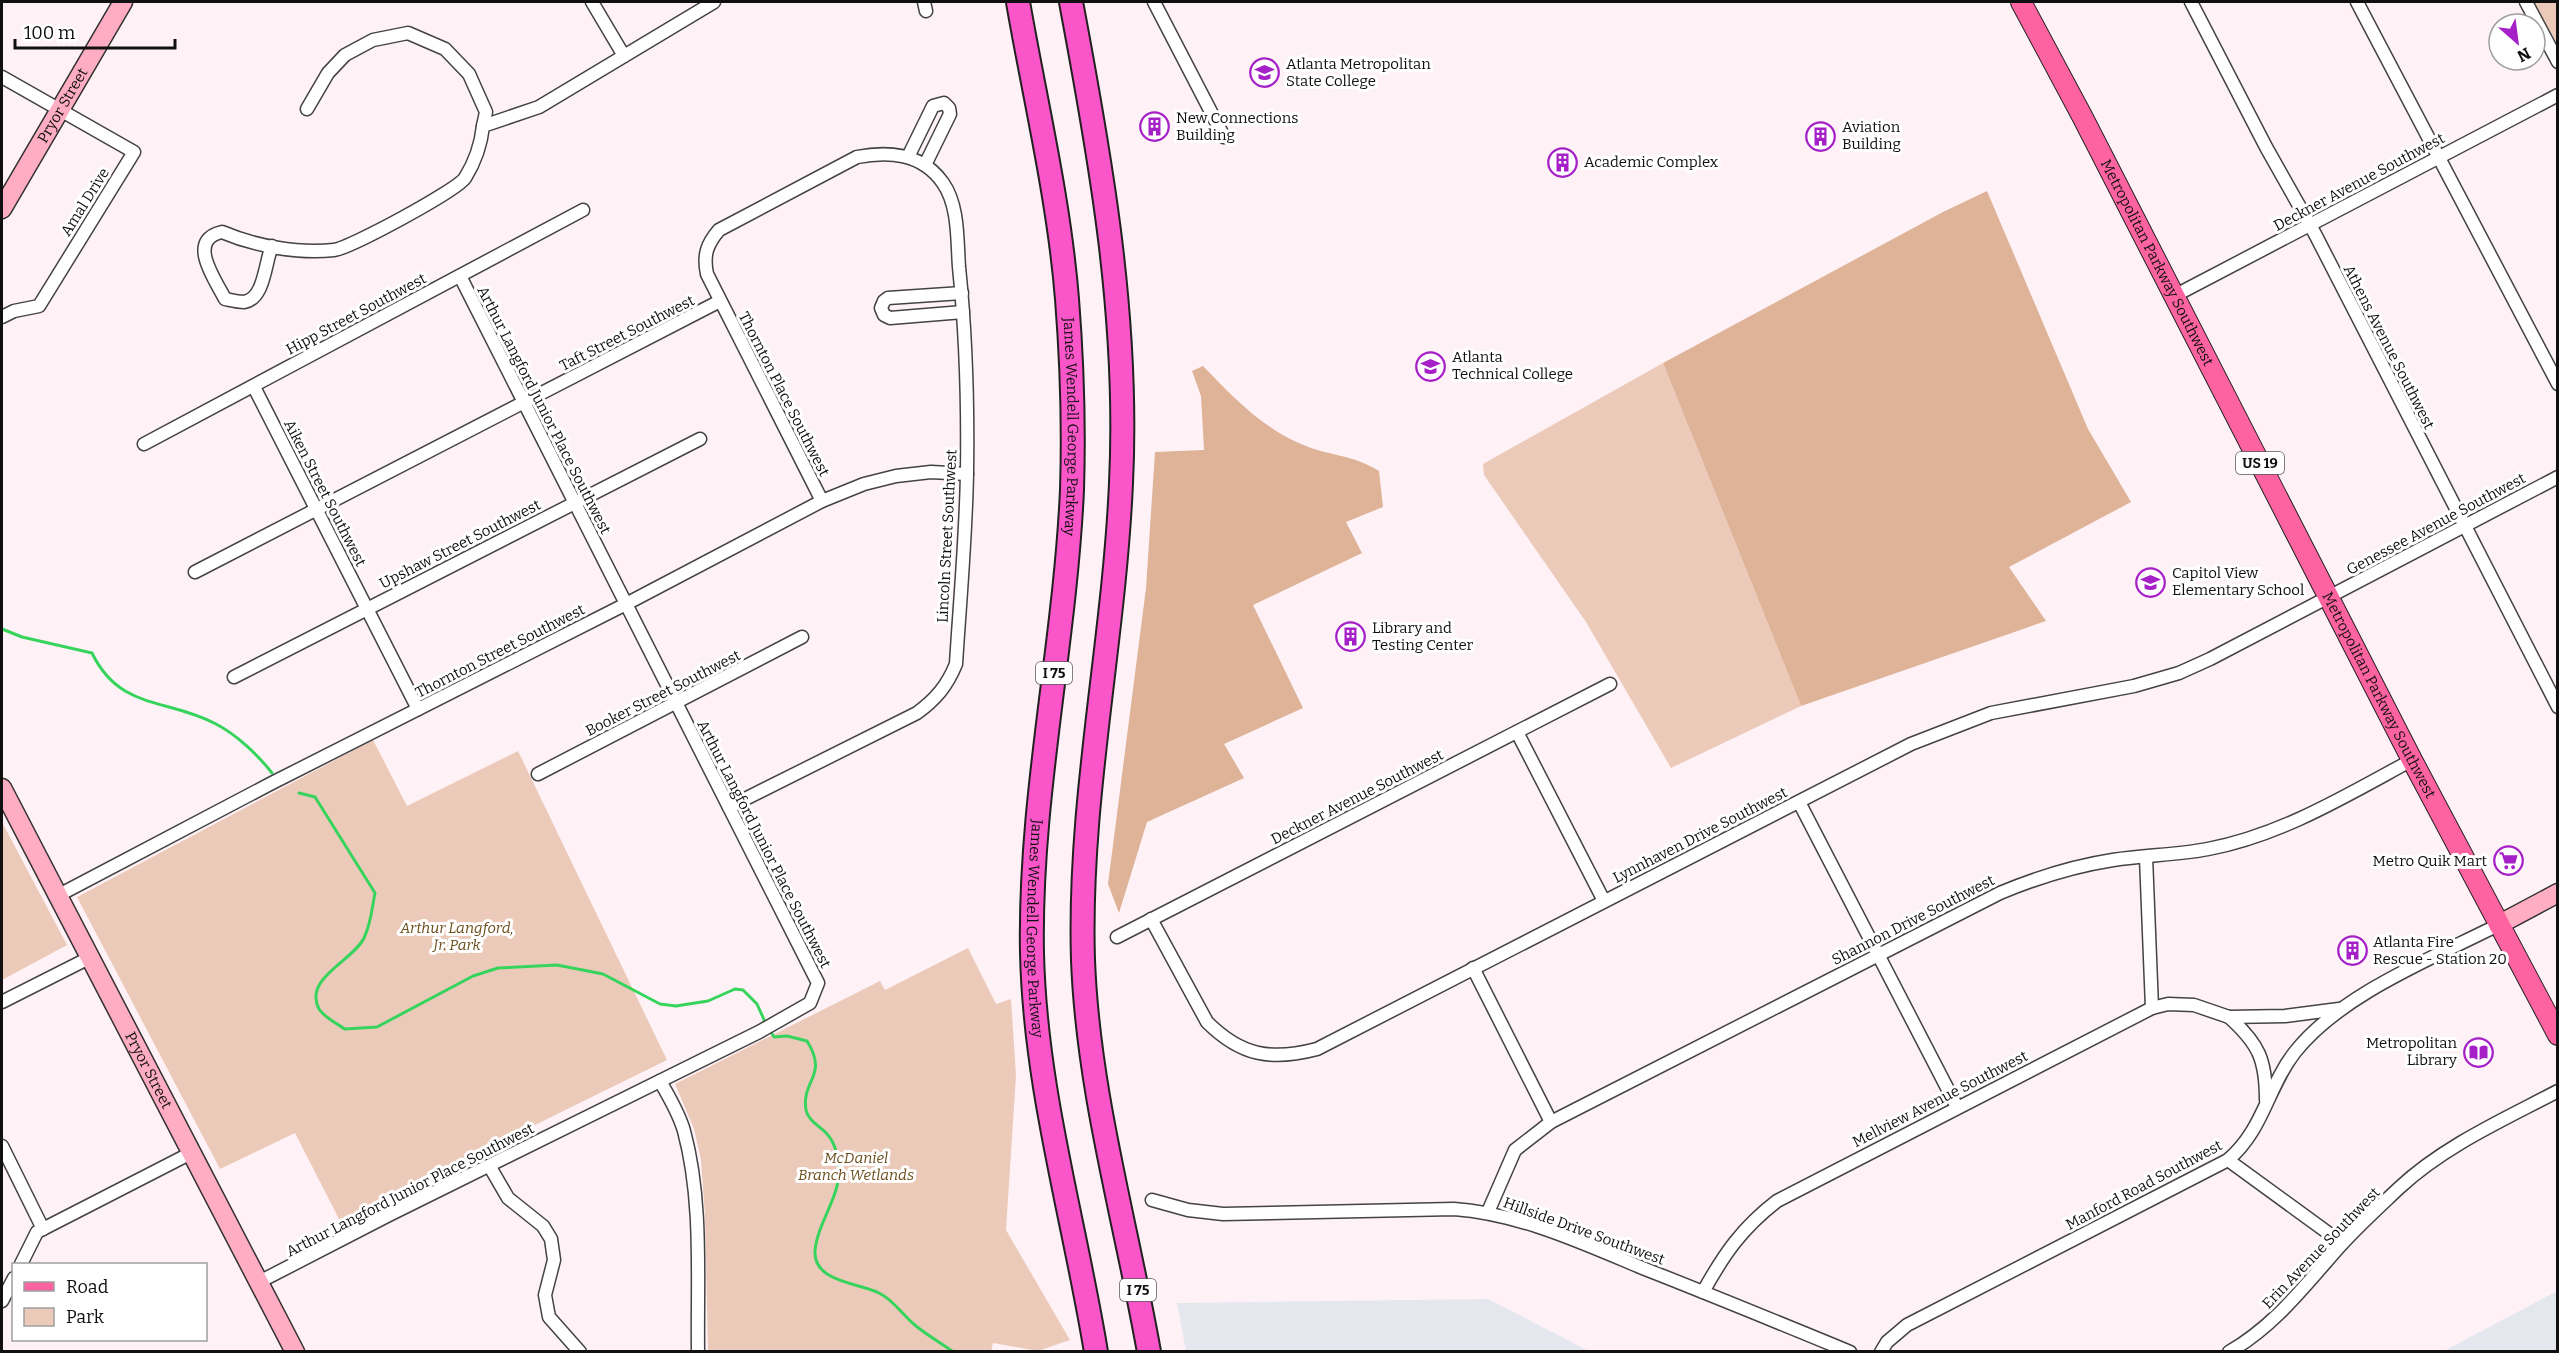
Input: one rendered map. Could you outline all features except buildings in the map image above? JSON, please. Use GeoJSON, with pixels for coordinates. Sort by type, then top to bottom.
{"type":"FeatureCollection","features":[{"type":"Feature","properties":{"kind":"highway","name":"James Wendell George Parkway"},"geometry":{"type":"LineString","coordinates":[[1018,2],[1047,161],[1065,285],[1073,410],[1072,490],[1066,564],[1035,846],[1032,915],[1034,985],[1039,1049],[1052,1136],[1096,1352]]}},
{"type":"Feature","properties":{"kind":"highway","name":"I 75"},"geometry":{"type":"LineString","coordinates":[[1071,2],[1107,208],[1119,317],[1122,402],[1122,480],[1117,549],[1083,871],[1085,989],[1106,1134],[1149,1352]]}},
{"type":"Feature","properties":{"kind":"main road","name":"Pryor Street"},"geometry":{"type":"LineString","coordinates":[[2,209],[123,2]]}},
{"type":"Feature","properties":{"kind":"main road","name":"Metropolitan Parkway Southwest"},"geometry":{"type":"LineString","coordinates":[[2021,2],[2412,760],[2558,1035]]}},
{"type":"Feature","properties":{"kind":"main road","name":"Pryor Street"},"geometry":{"type":"LineString","coordinates":[[2,788],[295,1352]]}},
{"type":"Feature","properties":{"kind":"main road"},"geometry":{"type":"LineString","coordinates":[[2498,925],[2558,894]]}},
{"type":"Feature","properties":{"kind":"street"},"geometry":{"type":"LineString","coordinates":[[592,2],[624,56]]}},
{"type":"Feature","properties":{"kind":"street"},"geometry":{"type":"LineString","coordinates":[[483,126],[539,107],[714,2]]}},
{"type":"Feature","properties":{"kind":"street"},"geometry":{"type":"LineString","coordinates":[[1154,2],[1224,137]]}},
{"type":"Feature","properties":{"kind":"street","name":"Athens Avenue Southwest"},"geometry":{"type":"LineString","coordinates":[[2192,2],[2266,147],[2310,225],[2558,707]]}},
{"type":"Feature","properties":{"kind":"street"},"geometry":{"type":"LineString","coordinates":[[2357,2],[2558,384]]}},
{"type":"Feature","properties":{"kind":"street"},"geometry":{"type":"LineString","coordinates":[[2526,2],[2558,62]]}},
{"type":"Feature","properties":{"kind":"street"},"geometry":{"type":"LineString","coordinates":[[272,246],[267,257],[262,283],[252,298],[243,302],[225,299],[205,259],[203,249],[206,240],[222,232],[303,252],[337,250],[436,201],[464,180],[480,148],[486,112],[469,74],[445,49],[408,33],[373,40],[345,55],[328,73],[307,108]]}},
{"type":"Feature","properties":{"kind":"street"},"geometry":{"type":"LineString","coordinates":[[2,77],[60,111]]}},
{"type":"Feature","properties":{"kind":"street","name":"Deckner Avenue Southwest"},"geometry":{"type":"LineString","coordinates":[[2174,296],[2558,95]]}},
{"type":"Feature","properties":{"kind":"street"},"geometry":{"type":"LineString","coordinates":[[720,301],[706,274],[704,260],[708,243],[719,230],[857,157],[881,152],[908,157],[933,106],[944,104],[949,108],[950,114],[925,165]]}},
{"type":"Feature","properties":{"kind":"street","name":"Amal Drive"},"geometry":{"type":"LineString","coordinates":[[2,317],[14,311],[39,306],[134,152],[60,111]]}},
{"type":"Feature","properties":{"kind":"street","name":"Lincoln Street Southwest"},"geometry":{"type":"LineString","coordinates":[[729,807],[917,713],[943,690],[956,664],[967,474],[963,312],[954,206],[943,183],[925,165],[908,157]]}},
{"type":"Feature","properties":{"kind":"street","name":"Hipp Street Southwest"},"geometry":{"type":"LineString","coordinates":[[144,444],[583,210]]}},
{"type":"Feature","properties":{"kind":"street","name":"Arthur Langford Junior Place Southwest"},"geometry":{"type":"LineString","coordinates":[[259,1282],[759,1032],[810,1003],[818,983],[460,276]]}},
{"type":"Feature","properties":{"kind":"street"},"geometry":{"type":"LineString","coordinates":[[962,293],[888,298],[881,308],[884,315],[890,318],[963,312]]}},
{"type":"Feature","properties":{"kind":"street","name":"Taft Street Southwest"},"geometry":{"type":"LineString","coordinates":[[195,572],[720,301]]}},
{"type":"Feature","properties":{"kind":"street","name":"Thornton Place Southwest"},"geometry":{"type":"LineString","coordinates":[[720,301],[822,501]]}},
{"type":"Feature","properties":{"kind":"street","name":"Aiken Street Southwest"},"geometry":{"type":"LineString","coordinates":[[254,387],[418,709]]}},
{"type":"Feature","properties":{"kind":"street","name":"Upshaw Street Southwest"},"geometry":{"type":"LineString","coordinates":[[234,677],[700,439]]}},
{"type":"Feature","properties":{"kind":"street","name":"Thornton Street Southwest"},"geometry":{"type":"LineString","coordinates":[[59,895],[822,501],[864,484],[896,476],[931,472],[967,474]]}},
{"type":"Feature","properties":{"kind":"street","name":"Genessee Avenue Southwest"},"geometry":{"type":"LineString","coordinates":[[2328,597],[2558,477]]}},
{"type":"Feature","properties":{"kind":"street","name":"Lynnhaven Drive Southwest"},"geometry":{"type":"LineString","coordinates":[[1151,919],[1207,1022],[1233,1044],[1266,1055],[1291,1055],[1317,1049],[1911,744],[1978,717],[2134,687],[2179,673],[2328,597]]}},
{"type":"Feature","properties":{"kind":"street","name":"Booker Street Southwest"},"geometry":{"type":"LineString","coordinates":[[538,774],[677,704],[802,637]]}},
{"type":"Feature","properties":{"kind":"street","name":"Deckner Avenue Southwest"},"geometry":{"type":"LineString","coordinates":[[1118,937],[1610,684]]}},
{"type":"Feature","properties":{"kind":"street"},"geometry":{"type":"LineString","coordinates":[[1517,732],[1604,901]]}},
{"type":"Feature","properties":{"kind":"street","name":"Shannon Drive Southwest"},"geometry":{"type":"LineString","coordinates":[[1488,1212],[1515,1150],[1551,1122],[1878,954],[2034,879],[2087,864],[2209,849],[2272,832],[2412,760]]}},
{"type":"Feature","properties":{"kind":"street"},"geometry":{"type":"LineString","coordinates":[[1799,802],[1957,1107]]}},
{"type":"Feature","properties":{"kind":"street"},"geometry":{"type":"LineString","coordinates":[[2146,857],[2152,1008]]}},
{"type":"Feature","properties":{"kind":"street","name":"Manford Road Southwest"},"geometry":{"type":"LineString","coordinates":[[1881,1352],[1887,1342],[1907,1324],[2229,1160],[2251,1136],[2278,1078],[2295,1053],[2341,1008],[2498,925]]}},
{"type":"Feature","properties":{"kind":"street"},"geometry":{"type":"LineString","coordinates":[[2,1002],[91,957]]}},
{"type":"Feature","properties":{"kind":"street"},"geometry":{"type":"LineString","coordinates":[[1473,968],[1551,1122]]}},
{"type":"Feature","properties":{"kind":"street","name":"Mellview Avenue Southwest"},"geometry":{"type":"LineString","coordinates":[[1702,1292],[1739,1234],[1777,1201],[2152,1008],[2168,1004],[2194,1005],[2229,1017],[2248,1034],[2260,1052],[2266,1076],[2266,1105]]}},
{"type":"Feature","properties":{"kind":"street","name":"Mellview Avenue Southwest"},"geometry":{"type":"LineString","coordinates":[[2229,1017],[2286,1016],[2341,1008]]}},
{"type":"Feature","properties":{"kind":"street"},"geometry":{"type":"LineString","coordinates":[[660,1081],[684,1129],[693,1172],[698,1352]]}},
{"type":"Feature","properties":{"kind":"street","name":"Erin Avenue Southwest"},"geometry":{"type":"LineString","coordinates":[[2229,1352],[2263,1329],[2282,1312],[2342,1243],[2400,1187],[2436,1158],[2558,1092]]}},
{"type":"Feature","properties":{"kind":"street"},"geometry":{"type":"LineString","coordinates":[[2,1146],[43,1229]]}},
{"type":"Feature","properties":{"kind":"street"},"geometry":{"type":"LineString","coordinates":[[22,1263],[37,1232],[193,1152]]}},
{"type":"Feature","properties":{"kind":"street"},"geometry":{"type":"LineString","coordinates":[[2229,1160],[2342,1243]]}},
{"type":"Feature","properties":{"kind":"street"},"geometry":{"type":"LineString","coordinates":[[490,1167],[508,1198],[543,1226],[551,1239],[554,1260],[545,1295],[549,1317],[580,1352]]}},
{"type":"Feature","properties":{"kind":"street","name":"Hillside Drive Southwest"},"geometry":{"type":"LineString","coordinates":[[1152,1200],[1188,1209],[1223,1214],[1454,1209],[1488,1212],[1520,1220],[1850,1352]]}},
{"type":"Feature","properties":{"kind":"street"},"geometry":{"type":"LineString","coordinates":[[2,1301],[12,1282]]}},
{"type":"Feature","properties":{"kind":"shaded area"},"geometry":{"type":"Polygon","coordinates":[[[1987,191],[2088,429],[2131,502],[2009,567],[2046,621],[1801,706],[1663,363],[1943,212],[1987,191]]]}},
{"type":"Feature","properties":{"kind":"shaded area"},"geometry":{"type":"Polygon","coordinates":[[[1203,366],[1248,410],[1286,437],[1311,448],[1359,461],[1379,471],[1383,507],[1346,522],[1362,553],[1253,605],[1303,708],[1224,744],[1244,778],[1147,822],[1119,913],[1108,884],[1146,588],[1155,452],[1204,450],[1201,396],[1192,371],[1203,366]]]}},
{"type":"Feature","properties":{"kind":"shaded area"},"geometry":{"type":"Polygon","coordinates":[[[2557,1291],[2557,1351],[2444,1351],[2557,1291]]]}},
{"type":"Feature","properties":{"kind":"shaded area"},"geometry":{"type":"Polygon","coordinates":[[[1488,1299],[1589,1351],[1186,1351],[1177,1303],[1488,1299]]]}},
{"type":"Feature","properties":{"kind":"green space"},"geometry":{"type":"Polygon","coordinates":[[[2522,2],[2557,2],[2557,71],[2547,51],[2547,12],[2527,12],[2522,2]]]}},
{"type":"Feature","properties":{"kind":"green space"},"geometry":{"type":"Polygon","coordinates":[[[1663,363],[1801,706],[1671,768],[1586,622],[1484,475],[1483,464],[1663,363]]]}},
{"type":"Feature","properties":{"kind":"green space","name":"Arthur Langford, Jr. Park"},"geometry":{"type":"Polygon","coordinates":[[[373,740],[407,806],[518,751],[667,1060],[340,1221],[295,1133],[220,1169],[77,897],[373,740]]]}},
{"type":"Feature","properties":{"kind":"green space"},"geometry":{"type":"Polygon","coordinates":[[[2,822],[67,945],[2,980],[2,822]]]}},
{"type":"Feature","properties":{"kind":"green space","name":"McDaniel Branch Wetlands"},"geometry":{"type":"Polygon","coordinates":[[[968,948],[996,1004],[1011,999],[1016,1075],[1006,1230],[1070,1340],[1038,1351],[993,1343],[991,1352],[708,1351],[705,1216],[701,1160],[694,1129],[675,1084],[880,981],[885,990],[968,948]]]}},
{"type":"Feature","properties":{"kind":"waterway"},"geometry":{"type":"LineString","coordinates":[[2,629],[22,637],[92,653],[103,672],[116,685],[146,700],[216,724],[247,746],[272,773]]}},
{"type":"Feature","properties":{"kind":"waterway"},"geometry":{"type":"LineString","coordinates":[[299,793],[315,797],[375,893],[370,922],[364,938],[323,979],[318,988],[316,998],[319,1009],[327,1018],[345,1029],[377,1027],[473,976],[498,968],[557,965],[603,974],[660,1004],[676,1006],[708,1001],[735,989],[743,990],[757,1004],[766,1024]]}},
{"type":"Feature","properties":{"kind":"waterway"},"geometry":{"type":"LineString","coordinates":[[769,1029],[774,1037],[787,1036],[807,1041],[815,1062],[815,1070],[807,1091],[807,1114],[830,1137],[838,1157],[838,1183],[819,1232],[815,1251],[816,1261],[829,1275],[884,1296],[916,1326],[954,1352]]}},
{"type":"Feature","properties":{"kind":"place","name":"Atlanta Metropolitan State College"},"geometry":{"type":"Point","coordinates":[1265,73]}},
{"type":"Feature","properties":{"kind":"place","name":"New Connections Building"},"geometry":{"type":"Point","coordinates":[1155,127]}},
{"type":"Feature","properties":{"kind":"place","name":"Aviation Building"},"geometry":{"type":"Point","coordinates":[1821,136]}},
{"type":"Feature","properties":{"kind":"place","name":"Academic Complex"},"geometry":{"type":"Point","coordinates":[1563,162]}},
{"type":"Feature","properties":{"kind":"place","name":"Atlanta Technical College"},"geometry":{"type":"Point","coordinates":[1431,366]}},
{"type":"Feature","properties":{"kind":"place","name":"Capitol View Elementary School"},"geometry":{"type":"Point","coordinates":[2151,582]}},
{"type":"Feature","properties":{"kind":"place","name":"Library and Testing Center"},"geometry":{"type":"Point","coordinates":[1351,637]}},
{"type":"Feature","properties":{"kind":"place","name":"Metro Quik Mart"},"geometry":{"type":"Point","coordinates":[2508,861]}},
{"type":"Feature","properties":{"kind":"place","name":"Atlanta Fire Rescue - Station 20"},"geometry":{"type":"Point","coordinates":[2352,951]}},
{"type":"Feature","properties":{"kind":"place","name":"Metropolitan Library"},"geometry":{"type":"Point","coordinates":[2478,1052]}}]}
